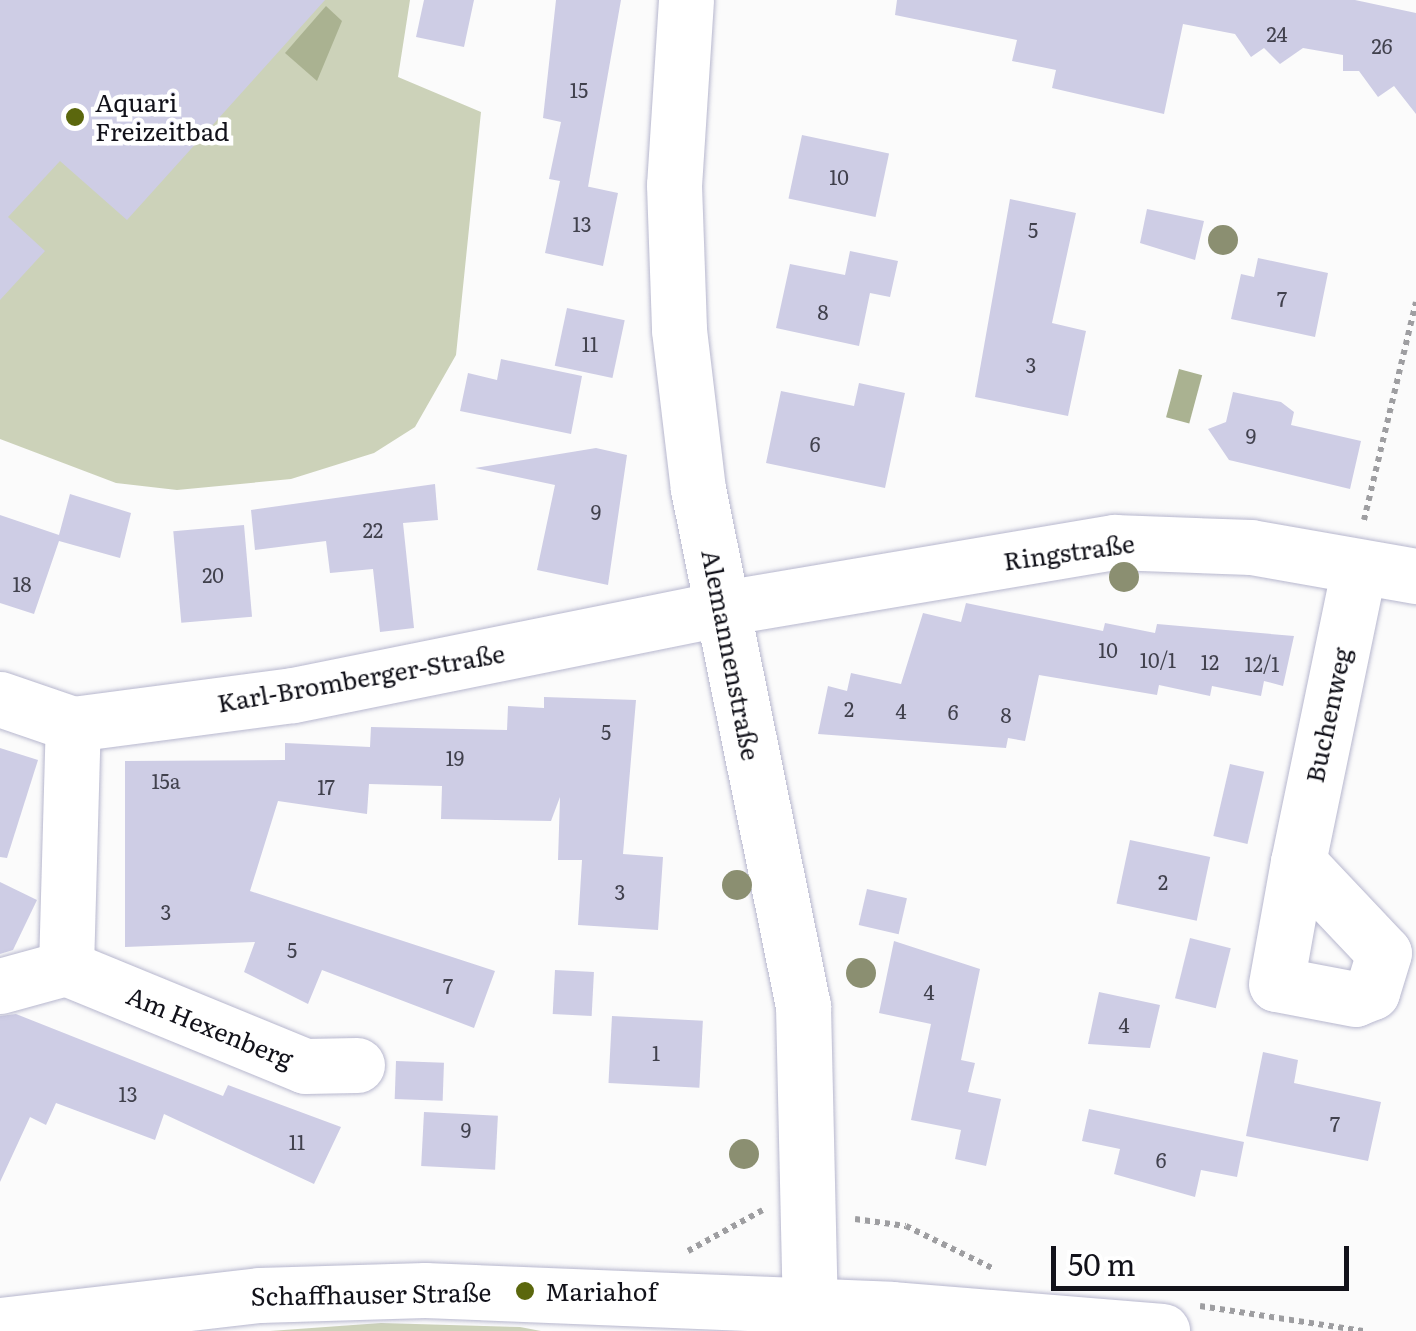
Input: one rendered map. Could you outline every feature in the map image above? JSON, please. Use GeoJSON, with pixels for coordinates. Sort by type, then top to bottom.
{"type":"FeatureCollection","features":[{"type":"Feature","properties":{"kind":"street","name":"Alemannenstraße"},"geometry":{"type":"LineString","coordinates":[[686,0],[674,185],[680,330],[723,608],[803,1006],[814,1165],[810,1307]]}},
{"type":"Feature","properties":{"kind":"street","name":"Ringstraße"},"geometry":{"type":"LineString","coordinates":[[723,608],[1114,542],[1251,547],[1416,576]]}},
{"type":"Feature","properties":{"kind":"street","name":"Buchenweg"},"geometry":{"type":"LineString","coordinates":[[1298,862],[1359,567]]}},
{"type":"Feature","properties":{"kind":"street","name":"Karl-Bromberger-Straße"},"geometry":{"type":"LineString","coordinates":[[0,699],[73,724],[293,695],[723,608]]}},
{"type":"Feature","properties":{"kind":"street"},"geometry":{"type":"LineString","coordinates":[[0,986],[66,968],[73,724]]}},
{"type":"Feature","properties":{"kind":"street","name":"Am Hexenberg"},"geometry":{"type":"LineString","coordinates":[[66,968],[304,1066],[357,1066]]}},
{"type":"Feature","properties":{"kind":"street","name":"Schaffhauser Straße"},"geometry":{"type":"LineString","coordinates":[[0,1325],[259,1295],[508,1290],[749,1316],[810,1307],[1162,1331]]}},
{"type":"Feature","properties":{"kind":"path"},"geometry":{"type":"LineString","coordinates":[[1359,567],[1416,302]]}},
{"type":"Feature","properties":{"kind":"shaded area"},"geometry":{"type":"Polygon","coordinates":[[[0,0],[410,0],[398,77],[481,112],[456,355],[415,427],[374,453],[291,479],[177,490],[116,483],[0,439],[0,0]]]}},
{"type":"Feature","properties":{"kind":"shaded area"},"geometry":{"type":"Polygon","coordinates":[[[326,6],[342,21],[317,81],[285,53],[326,6]]]}},
{"type":"Feature","properties":{"kind":"shaded area"},"geometry":{"type":"Polygon","coordinates":[[[1179,369],[1202,375],[1189,424],[1166,417],[1179,369]]]}},
{"type":"Feature","properties":{"kind":"shaded area"},"geometry":{"type":"Polygon","coordinates":[[[381,1323],[520,1327],[541,1331],[270,1331],[381,1323]]]}},
{"type":"Feature","properties":{"kind":"building","name":"Aquari Freizeitbad"},"geometry":{"type":"Polygon","coordinates":[[[0,0],[325,0],[127,220],[60,161],[8,217],[45,251],[0,300],[0,0]]]}},
{"type":"Feature","properties":{"kind":"building"},"geometry":{"type":"Polygon","coordinates":[[[424,0],[474,0],[464,47],[416,37],[424,0]]]}},
{"type":"Feature","properties":{"kind":"building"},"geometry":{"type":"Polygon","coordinates":[[[556,0],[621,0],[588,187],[618,193],[603,266],[545,253],[560,181],[549,179],[561,122],[543,118],[556,0]]]}},
{"type":"Feature","properties":{"kind":"building"},"geometry":{"type":"Polygon","coordinates":[[[897,0],[1355,0],[1416,13],[1416,114],[1394,86],[1378,97],[1359,71],[1343,71],[1343,55],[1303,48],[1280,64],[1264,48],[1251,57],[1235,34],[1183,24],[1164,114],[1052,88],[1056,70],[1012,61],[1017,40],[895,15],[897,0]]]}},
{"type":"Feature","properties":{"kind":"building"},"geometry":{"type":"Polygon","coordinates":[[[802,135],[889,154],[876,217],[788,199],[802,135]]]}},
{"type":"Feature","properties":{"kind":"building"},"geometry":{"type":"Polygon","coordinates":[[[1010,199],[1076,213],[1052,323],[1086,331],[1068,416],[975,397],[1010,199]]]}},
{"type":"Feature","properties":{"kind":"building"},"geometry":{"type":"Polygon","coordinates":[[[1147,209],[1204,221],[1195,260],[1140,243],[1147,209]]]}},
{"type":"Feature","properties":{"kind":"building"},"geometry":{"type":"Polygon","coordinates":[[[850,251],[898,261],[890,297],[870,293],[859,346],[776,328],[790,264],[845,275],[850,251]]]}},
{"type":"Feature","properties":{"kind":"building"},"geometry":{"type":"Polygon","coordinates":[[[1258,258],[1328,273],[1315,337],[1231,319],[1241,274],[1254,277],[1258,258]]]}},
{"type":"Feature","properties":{"kind":"building"},"geometry":{"type":"Polygon","coordinates":[[[567,308],[625,320],[612,378],[555,366],[567,308]]]}},
{"type":"Feature","properties":{"kind":"building"},"geometry":{"type":"Polygon","coordinates":[[[501,359],[582,376],[571,434],[460,411],[468,373],[497,380],[501,359]]]}},
{"type":"Feature","properties":{"kind":"building"},"geometry":{"type":"Polygon","coordinates":[[[859,383],[905,393],[885,488],[766,463],[781,391],[854,406],[859,383]]]}},
{"type":"Feature","properties":{"kind":"building"},"geometry":{"type":"Polygon","coordinates":[[[1233,392],[1281,402],[1294,412],[1291,425],[1361,441],[1350,489],[1229,460],[1208,429],[1226,422],[1233,392]]]}},
{"type":"Feature","properties":{"kind":"building"},"geometry":{"type":"Polygon","coordinates":[[[596,448],[627,455],[608,585],[537,570],[555,485],[475,468],[596,448]]]}},
{"type":"Feature","properties":{"kind":"building"},"geometry":{"type":"Polygon","coordinates":[[[435,484],[438,520],[403,523],[414,628],[380,632],[373,569],[330,573],[326,541],[255,550],[251,510],[435,484]]]}},
{"type":"Feature","properties":{"kind":"building"},"geometry":{"type":"Polygon","coordinates":[[[70,494],[131,513],[120,558],[59,541],[34,614],[0,603],[0,515],[59,535],[70,494]]]}},
{"type":"Feature","properties":{"kind":"building"},"geometry":{"type":"Polygon","coordinates":[[[244,525],[252,617],[181,623],[173,531],[244,525]]]}},
{"type":"Feature","properties":{"kind":"building"},"geometry":{"type":"Polygon","coordinates":[[[966,603],[1103,631],[1105,623],[1155,633],[1157,624],[1294,636],[1283,686],[1264,681],[1261,696],[1212,686],[1210,696],[1159,685],[1157,695],[1039,675],[1025,741],[1008,738],[1006,748],[818,734],[828,686],[847,691],[851,673],[901,684],[923,613],[961,622],[966,603]]]}},
{"type":"Feature","properties":{"kind":"building"},"geometry":{"type":"Polygon","coordinates":[[[544,697],[636,700],[623,854],[663,857],[658,930],[578,925],[582,860],[558,860],[560,797],[551,821],[441,819],[442,786],[369,784],[367,814],[278,801],[250,891],[495,971],[474,1028],[322,970],[308,1004],[244,972],[255,942],[125,947],[125,761],[285,760],[285,743],[370,747],[371,727],[507,730],[508,706],[544,708],[544,697]]]}},
{"type":"Feature","properties":{"kind":"building"},"geometry":{"type":"Polygon","coordinates":[[[0,748],[38,760],[7,858],[0,857],[0,748]]]}},
{"type":"Feature","properties":{"kind":"building"},"geometry":{"type":"Polygon","coordinates":[[[1230,764],[1264,772],[1247,844],[1213,836],[1230,764]]]}},
{"type":"Feature","properties":{"kind":"building"},"geometry":{"type":"Polygon","coordinates":[[[1130,840],[1210,857],[1197,921],[1116,904],[1130,840]]]}},
{"type":"Feature","properties":{"kind":"building"},"geometry":{"type":"Polygon","coordinates":[[[0,882],[37,900],[13,950],[0,954],[0,882]]]}},
{"type":"Feature","properties":{"kind":"building"},"geometry":{"type":"Polygon","coordinates":[[[867,889],[907,898],[899,934],[859,925],[867,889]]]}},
{"type":"Feature","properties":{"kind":"building"},"geometry":{"type":"Polygon","coordinates":[[[1190,938],[1231,948],[1216,1008],[1175,998],[1190,938]]]}},
{"type":"Feature","properties":{"kind":"building"},"geometry":{"type":"Polygon","coordinates":[[[894,941],[980,969],[961,1060],[975,1063],[968,1092],[1001,1099],[986,1166],[955,1159],[961,1130],[911,1120],[931,1024],[879,1013],[894,941]]]}},
{"type":"Feature","properties":{"kind":"building"},"geometry":{"type":"Polygon","coordinates":[[[555,970],[594,972],[592,1016],[553,1014],[555,970]]]}},
{"type":"Feature","properties":{"kind":"building"},"geometry":{"type":"Polygon","coordinates":[[[1099,992],[1160,1005],[1150,1048],[1088,1044],[1099,992]]]}},
{"type":"Feature","properties":{"kind":"building"},"geometry":{"type":"Polygon","coordinates":[[[16,1014],[223,1096],[228,1085],[341,1127],[314,1184],[164,1114],[155,1140],[56,1103],[46,1125],[30,1117],[0,1182],[0,1016],[16,1014]]]}},
{"type":"Feature","properties":{"kind":"building"},"geometry":{"type":"Polygon","coordinates":[[[612,1016],[703,1021],[699,1088],[608,1083],[612,1016]]]}},
{"type":"Feature","properties":{"kind":"building"},"geometry":{"type":"Polygon","coordinates":[[[1263,1052],[1298,1060],[1294,1083],[1381,1102],[1368,1161],[1246,1136],[1263,1052]]]}},
{"type":"Feature","properties":{"kind":"building"},"geometry":{"type":"Polygon","coordinates":[[[396,1061],[444,1063],[443,1101],[395,1099],[396,1061]]]}},
{"type":"Feature","properties":{"kind":"building"},"geometry":{"type":"Polygon","coordinates":[[[1089,1109],[1244,1142],[1237,1177],[1201,1170],[1195,1197],[1114,1174],[1120,1149],[1082,1141],[1089,1109]]]}},
{"type":"Feature","properties":{"kind":"building"},"geometry":{"type":"Polygon","coordinates":[[[424,1112],[498,1116],[495,1170],[421,1166],[424,1112]]]}},
{"type":"Feature","properties":{"kind":"place","name":"Aquari Freizeitbad"},"geometry":{"type":"Point","coordinates":[75,117]}},
{"type":"Feature","properties":{"kind":"place","name":"Mariahof"},"geometry":{"type":"Point","coordinates":[525,1291]}}]}
